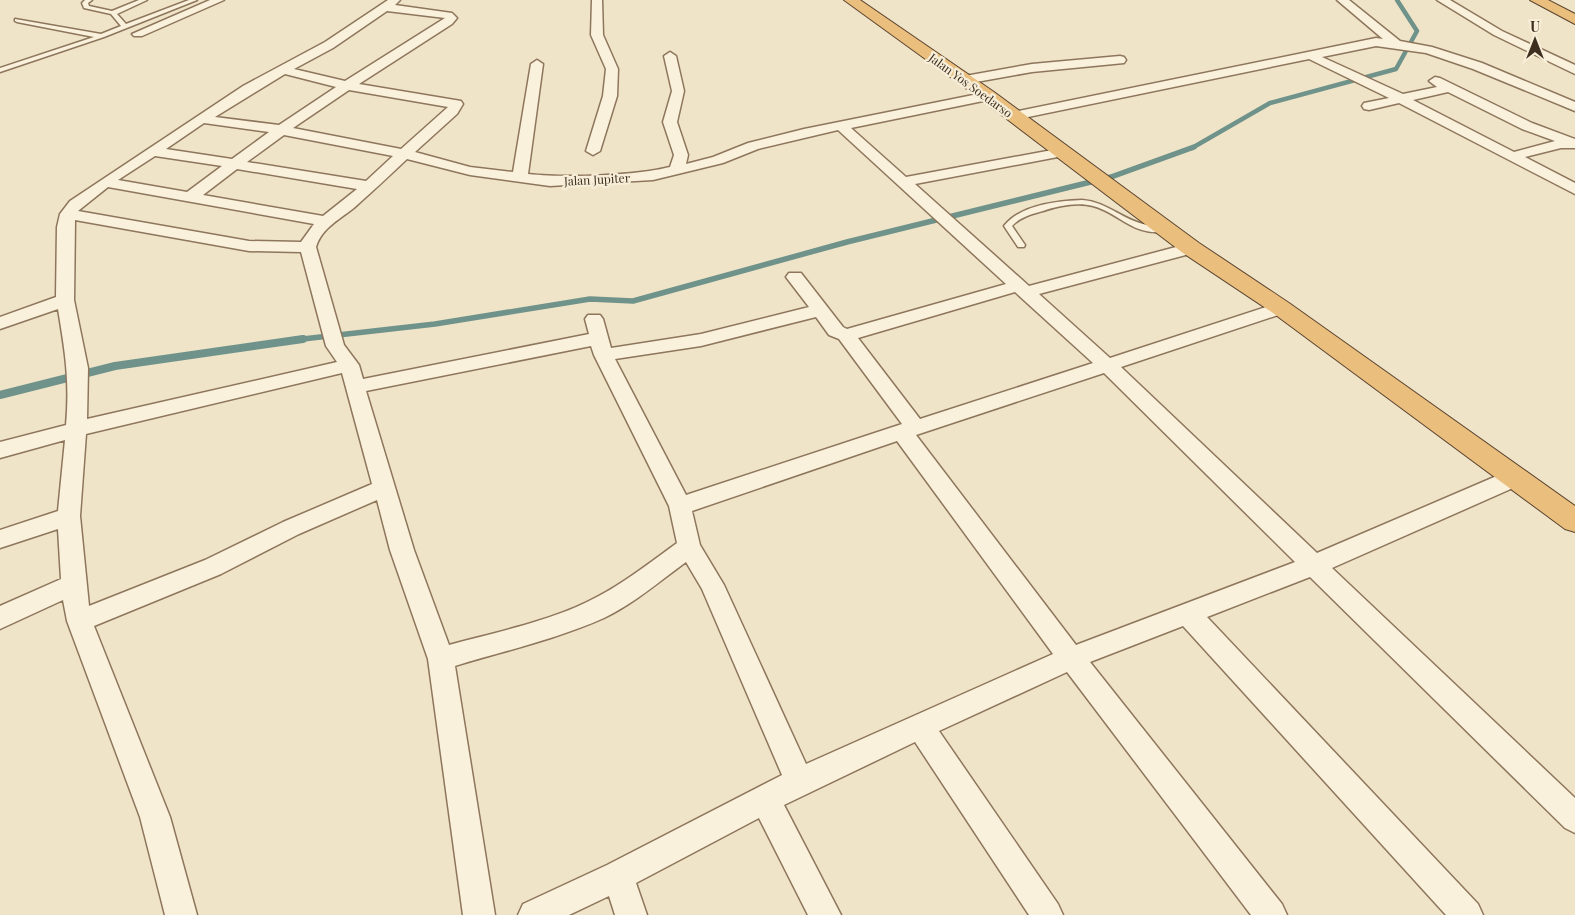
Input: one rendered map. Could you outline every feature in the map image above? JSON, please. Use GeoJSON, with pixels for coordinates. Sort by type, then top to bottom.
{"type":"FeatureCollection","features":[{"type":"Feature","properties":{"kind":"highway","name":"Jalan Yos Soedarso"},"geometry":{"type":"LineString","coordinates":[[851,0],[988,96],[1164,229],[1280,308],[1575,521]]}},
{"type":"Feature","properties":{"kind":"highway"},"geometry":{"type":"LineString","coordinates":[[1537,0],[1575,20]]}},
{"type":"Feature","properties":{"kind":"street"},"geometry":{"type":"LineString","coordinates":[[138,34],[219,0]]}},
{"type":"Feature","properties":{"kind":"street"},"geometry":{"type":"LineString","coordinates":[[593,151],[610,96],[612,69],[605,49],[596,35],[597,0]]}},
{"type":"Feature","properties":{"kind":"street"},"geometry":{"type":"LineString","coordinates":[[1342,0],[1395,43]]}},
{"type":"Feature","properties":{"kind":"street"},"geometry":{"type":"LineString","coordinates":[[1442,0],[1498,33],[1575,70]]}},
{"type":"Feature","properties":{"kind":"street"},"geometry":{"type":"LineString","coordinates":[[181,915],[155,817],[78,620],[73,584],[69,516],[79,396],[78,368],[65,300],[65,227],[68,214],[75,204],[105,182],[202,119],[330,45],[390,4],[448,15],[451,18],[448,22],[307,111],[191,196]]}},
{"type":"Feature","properties":{"kind":"street"},"geometry":{"type":"LineString","coordinates":[[1014,116],[1311,56],[1365,43],[1395,43],[1436,51],[1467,61],[1575,107]]}},
{"type":"Feature","properties":{"kind":"street"},"geometry":{"type":"LineString","coordinates":[[670,56],[678,91],[670,122],[681,155],[676,171]]}},
{"type":"Feature","properties":{"kind":"street"},"geometry":{"type":"LineString","coordinates":[[1311,56],[1380,88],[1575,189]]}},
{"type":"Feature","properties":{"kind":"street"},"geometry":{"type":"LineString","coordinates":[[965,80],[1032,68],[1120,60]]}},
{"type":"Feature","properties":{"kind":"street"},"geometry":{"type":"LineString","coordinates":[[520,178],[537,64]]}},
{"type":"Feature","properties":{"kind":"street"},"geometry":{"type":"LineString","coordinates":[[284,70],[348,86],[456,104],[452,112],[369,186],[326,221],[313,236],[308,247],[329,324],[346,366],[402,550],[441,659],[480,915]]}},
{"type":"Feature","properties":{"kind":"street"},"geometry":{"type":"LineString","coordinates":[[1435,81],[1527,126],[1575,144]]}},
{"type":"Feature","properties":{"kind":"street"},"geometry":{"type":"LineString","coordinates":[[1369,106],[1449,88]]}},
{"type":"Feature","properties":{"kind":"street","name":"Jalan Jupiter"},"geometry":{"type":"LineString","coordinates":[[202,119],[282,130],[404,154],[470,172],[550,181],[653,176],[718,160],[753,146],[840,125],[988,96]]}},
{"type":"Feature","properties":{"kind":"street"},"geometry":{"type":"LineString","coordinates":[[840,125],[1108,366],[1312,566],[1575,818]]}},
{"type":"Feature","properties":{"kind":"street"},"geometry":{"type":"LineString","coordinates":[[1513,156],[1561,144],[1575,144]]}},
{"type":"Feature","properties":{"kind":"street"},"geometry":{"type":"LineString","coordinates":[[154,151],[369,186]]}},
{"type":"Feature","properties":{"kind":"street"},"geometry":{"type":"LineString","coordinates":[[902,182],[1063,152]]}},
{"type":"Feature","properties":{"kind":"street"},"geometry":{"type":"LineString","coordinates":[[105,182],[326,221]]}},
{"type":"Feature","properties":{"kind":"street"},"geometry":{"type":"LineString","coordinates":[[68,214],[249,246],[308,247]]}},
{"type":"Feature","properties":{"kind":"street"},"geometry":{"type":"LineString","coordinates":[[846,335],[1022,289],[1191,248]]}},
{"type":"Feature","properties":{"kind":"street"},"geometry":{"type":"LineString","coordinates":[[795,277],[836,331],[846,335],[908,429],[1071,658],[1271,915]]}},
{"type":"Feature","properties":{"kind":"street"},"geometry":{"type":"LineString","coordinates":[[0,323],[65,300]]}},
{"type":"Feature","properties":{"kind":"street"},"geometry":{"type":"LineString","coordinates":[[680,506],[908,429],[1108,366],[1280,308]]}},
{"type":"Feature","properties":{"kind":"street"},"geometry":{"type":"LineString","coordinates":[[0,450],[77,429],[346,366],[598,337],[701,340],[821,310]]}},
{"type":"Feature","properties":{"kind":"street"},"geometry":{"type":"LineString","coordinates":[[598,337],[680,506],[689,547],[712,585],[799,781]]}},
{"type":"Feature","properties":{"kind":"street"},"geometry":{"type":"LineString","coordinates":[[534,915],[618,876],[799,781],[1071,658],[1312,566],[1514,478]]}},
{"type":"Feature","properties":{"kind":"street"},"geometry":{"type":"LineString","coordinates":[[78,620],[213,567],[291,528],[384,488]]}},
{"type":"Feature","properties":{"kind":"street"},"geometry":{"type":"LineString","coordinates":[[0,539],[69,516]]}},
{"type":"Feature","properties":{"kind":"street"},"geometry":{"type":"LineString","coordinates":[[441,659],[540,630],[596,610],[647,578],[689,547]]}},
{"type":"Feature","properties":{"kind":"street"},"geometry":{"type":"LineString","coordinates":[[0,618],[73,584]]}},
{"type":"Feature","properties":{"kind":"street"},"geometry":{"type":"LineString","coordinates":[[1187,613],[1467,915]]}},
{"type":"Feature","properties":{"kind":"street"},"geometry":{"type":"LineString","coordinates":[[920,726],[1047,915]]}},
{"type":"Feature","properties":{"kind":"street"},"geometry":{"type":"LineString","coordinates":[[765,799],[825,915]]}},
{"type":"Feature","properties":{"kind":"street"},"geometry":{"type":"LineString","coordinates":[[618,876],[631,915]]}},
{"type":"Feature","properties":{"kind":"lane"},"geometry":{"type":"LineString","coordinates":[[89,0],[85,3],[86,6],[113,13],[126,27]]}},
{"type":"Feature","properties":{"kind":"lane"},"geometry":{"type":"LineString","coordinates":[[113,13],[144,0]]}},
{"type":"Feature","properties":{"kind":"lane"},"geometry":{"type":"LineString","coordinates":[[0,70],[102,36],[194,0]]}},
{"type":"Feature","properties":{"kind":"lane"},"geometry":{"type":"LineString","coordinates":[[17,20],[102,36]]}},
{"type":"Feature","properties":{"kind":"lane"},"geometry":{"type":"LineString","coordinates":[[1021,245],[1008,226],[1011,220],[1036,210],[1073,202],[1090,203],[1103,207],[1130,222],[1148,229],[1164,229]]}},
{"type":"Feature","properties":{"kind":"waterway"},"geometry":{"type":"LineString","coordinates":[[1193,147],[1270,103],[1396,69],[1417,31],[1397,0]]}},
{"type":"Feature","properties":{"kind":"waterway"},"geometry":{"type":"LineString","coordinates":[[294,340],[435,324],[590,299],[633,301],[847,242],[1111,177],[1193,147]]}},
{"type":"Feature","properties":{"kind":"waterway"},"geometry":{"type":"LineString","coordinates":[[0,395],[115,366],[303,339]]}}]}
